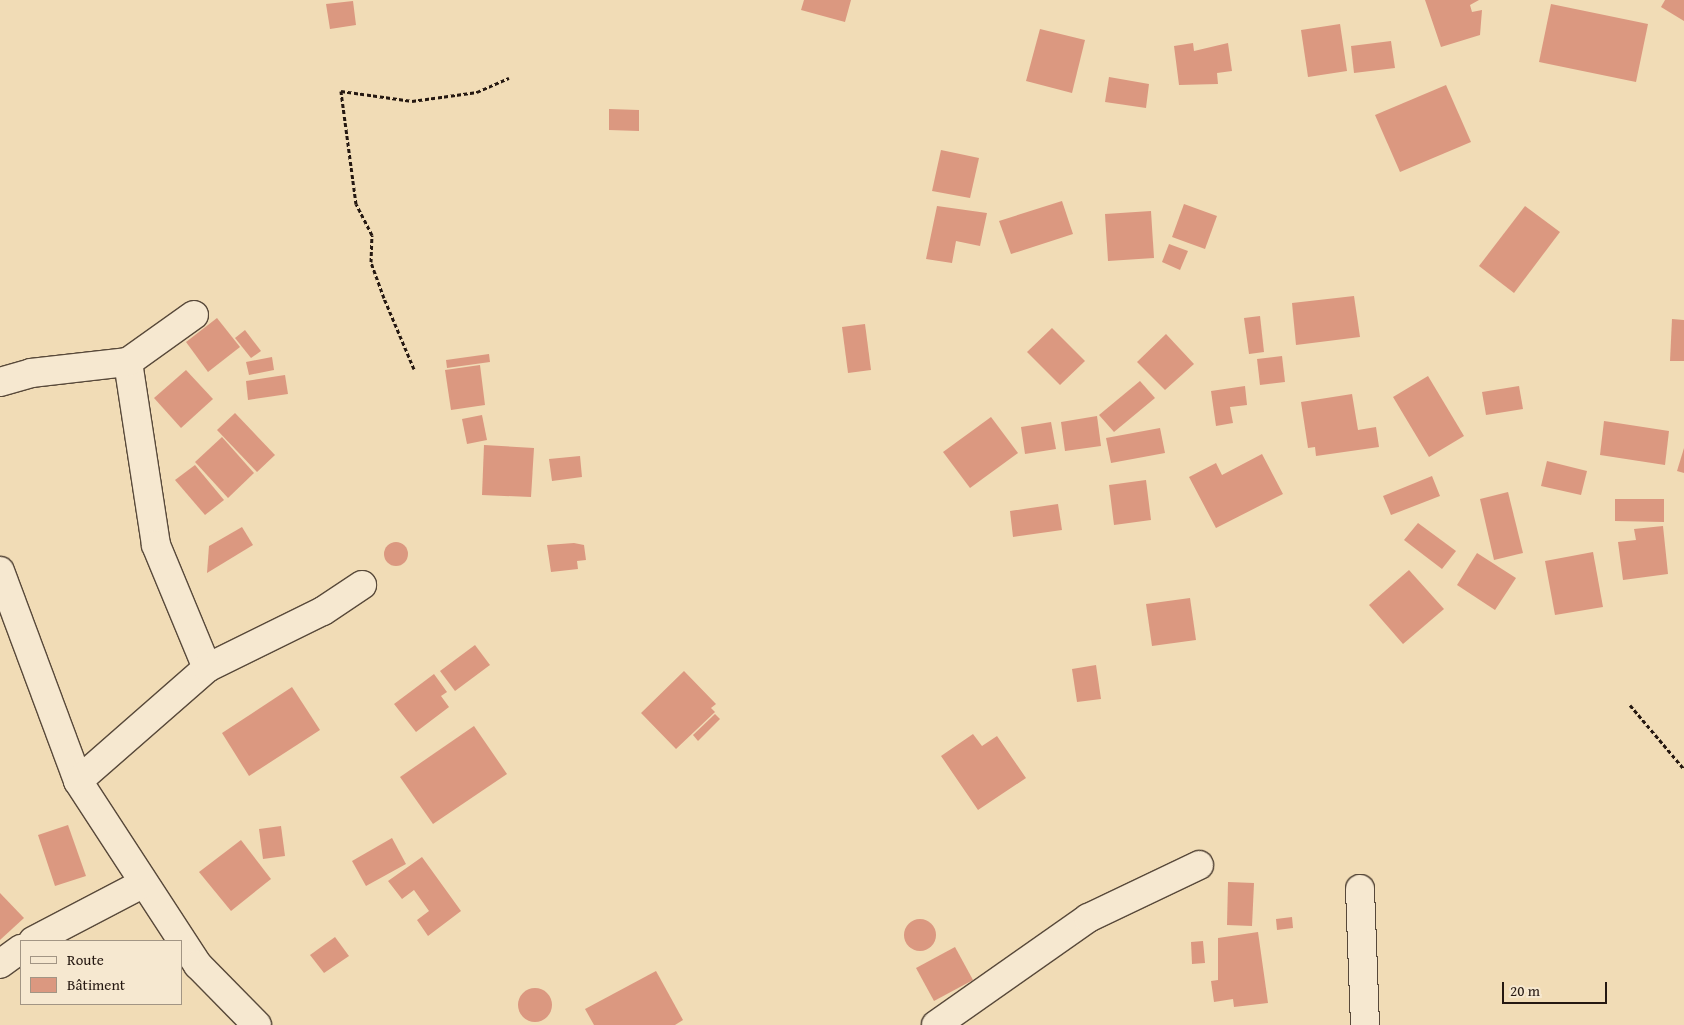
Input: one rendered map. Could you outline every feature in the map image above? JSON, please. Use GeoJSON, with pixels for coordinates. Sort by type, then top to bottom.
{"type":"FeatureCollection","features":[{"type":"Feature","properties":{"kind":"street"},"geometry":{"type":"LineString","coordinates":[[0,382],[31,373],[128,362],[194,315]]}},
{"type":"Feature","properties":{"kind":"street"},"geometry":{"type":"LineString","coordinates":[[128,362],[156,545],[207,668]]}},
{"type":"Feature","properties":{"kind":"street"},"geometry":{"type":"LineString","coordinates":[[0,571],[78,781],[142,884],[181,940]]}},
{"type":"Feature","properties":{"kind":"street"},"geometry":{"type":"LineString","coordinates":[[78,781],[207,668],[323,612],[362,585]]}},
{"type":"Feature","properties":{"kind":"street"},"geometry":{"type":"LineString","coordinates":[[936,1025],[1088,918],[1199,865]]}},
{"type":"Feature","properties":{"kind":"street"},"geometry":{"type":"LineString","coordinates":[[35,940],[142,884]]}},
{"type":"Feature","properties":{"kind":"street"},"geometry":{"type":"LineString","coordinates":[[1360,889],[1365,1025]]}},
{"type":"Feature","properties":{"kind":"street"},"geometry":{"type":"LineString","coordinates":[[182,941],[198,964],[257,1025]]}},
{"type":"Feature","properties":{"kind":"street"},"geometry":{"type":"LineString","coordinates":[[0,964],[20,949]]}},
{"type":"Feature","properties":{"kind":"path"},"geometry":{"type":"LineString","coordinates":[[414,369],[384,298],[372,262],[372,235],[356,204],[341,91],[412,101],[477,92],[509,78]]}},
{"type":"Feature","properties":{"kind":"path"},"geometry":{"type":"LineString","coordinates":[[1630,705],[1684,769]]}},
{"type":"Feature","properties":{"kind":"building"},"geometry":{"type":"Polygon","coordinates":[[[804,0],[851,0],[845,22],[801,10],[804,0]]]}},
{"type":"Feature","properties":{"kind":"building"},"geometry":{"type":"Polygon","coordinates":[[[1425,0],[1479,0],[1470,5],[1472,12],[1482,10],[1480,35],[1441,47],[1425,0]]]}},
{"type":"Feature","properties":{"kind":"building"},"geometry":{"type":"Polygon","coordinates":[[[1665,0],[1684,0],[1684,21],[1661,7],[1665,0]]]}},
{"type":"Feature","properties":{"kind":"building"},"geometry":{"type":"Polygon","coordinates":[[[353,1],[356,25],[330,29],[326,4],[353,1]]]}},
{"type":"Feature","properties":{"kind":"building"},"geometry":{"type":"Polygon","coordinates":[[[1551,4],[1648,24],[1636,82],[1539,62],[1551,4]]]}},
{"type":"Feature","properties":{"kind":"building"},"geometry":{"type":"Polygon","coordinates":[[[1340,24],[1347,71],[1308,77],[1301,30],[1340,24]]]}},
{"type":"Feature","properties":{"kind":"building"},"geometry":{"type":"Polygon","coordinates":[[[1040,29],[1085,40],[1072,93],[1026,81],[1040,29]]]}},
{"type":"Feature","properties":{"kind":"building"},"geometry":{"type":"Polygon","coordinates":[[[1391,41],[1395,68],[1354,73],[1351,46],[1391,41]]]}},
{"type":"Feature","properties":{"kind":"building"},"geometry":{"type":"Polygon","coordinates":[[[1193,43],[1194,51],[1228,43],[1232,71],[1217,73],[1218,84],[1179,85],[1174,46],[1193,43]]]}},
{"type":"Feature","properties":{"kind":"building"},"geometry":{"type":"Polygon","coordinates":[[[1109,77],[1149,84],[1146,108],[1105,102],[1109,77]]]}},
{"type":"Feature","properties":{"kind":"building"},"geometry":{"type":"Polygon","coordinates":[[[1446,85],[1471,142],[1400,172],[1375,115],[1446,85]]]}},
{"type":"Feature","properties":{"kind":"building"},"geometry":{"type":"Polygon","coordinates":[[[609,109],[639,110],[639,131],[609,130],[609,109]]]}},
{"type":"Feature","properties":{"kind":"building"},"geometry":{"type":"Polygon","coordinates":[[[941,150],[979,158],[970,198],[932,191],[941,150]]]}},
{"type":"Feature","properties":{"kind":"building"},"geometry":{"type":"Polygon","coordinates":[[[1062,201],[1073,234],[1011,254],[999,221],[1062,201]]]}},
{"type":"Feature","properties":{"kind":"building"},"geometry":{"type":"Polygon","coordinates":[[[1184,204],[1217,216],[1205,249],[1172,237],[1184,204]]]}},
{"type":"Feature","properties":{"kind":"building"},"geometry":{"type":"Polygon","coordinates":[[[937,206],[987,213],[980,246],[956,241],[952,263],[926,259],[937,206]]]}},
{"type":"Feature","properties":{"kind":"building"},"geometry":{"type":"Polygon","coordinates":[[[1525,206],[1560,232],[1514,293],[1479,266],[1525,206]]]}},
{"type":"Feature","properties":{"kind":"building"},"geometry":{"type":"Polygon","coordinates":[[[1151,211],[1154,258],[1108,261],[1105,214],[1151,211]]]}},
{"type":"Feature","properties":{"kind":"building"},"geometry":{"type":"Polygon","coordinates":[[[1169,244],[1188,251],[1180,270],[1162,262],[1169,244]]]}},
{"type":"Feature","properties":{"kind":"building"},"geometry":{"type":"Polygon","coordinates":[[[1354,296],[1360,337],[1296,345],[1292,303],[1354,296]]]}},
{"type":"Feature","properties":{"kind":"building"},"geometry":{"type":"Polygon","coordinates":[[[1260,316],[1264,352],[1249,354],[1244,318],[1260,316]]]}},
{"type":"Feature","properties":{"kind":"building"},"geometry":{"type":"Polygon","coordinates":[[[217,318],[240,347],[208,372],[186,342],[217,318]]]}},
{"type":"Feature","properties":{"kind":"building"},"geometry":{"type":"Polygon","coordinates":[[[1672,319],[1684,320],[1684,361],[1670,361],[1672,319]]]}},
{"type":"Feature","properties":{"kind":"building"},"geometry":{"type":"Polygon","coordinates":[[[865,324],[871,370],[848,373],[842,327],[865,324]]]}},
{"type":"Feature","properties":{"kind":"building"},"geometry":{"type":"Polygon","coordinates":[[[1052,328],[1085,361],[1060,385],[1027,352],[1052,328]]]}},
{"type":"Feature","properties":{"kind":"building"},"geometry":{"type":"Polygon","coordinates":[[[245,330],[261,351],[251,358],[235,338],[245,330]]]}},
{"type":"Feature","properties":{"kind":"building"},"geometry":{"type":"Polygon","coordinates":[[[1166,334],[1194,364],[1165,390],[1137,362],[1166,334]]]}},
{"type":"Feature","properties":{"kind":"building"},"geometry":{"type":"Polygon","coordinates":[[[489,354],[490,362],[447,368],[446,360],[489,354]]]}},
{"type":"Feature","properties":{"kind":"building"},"geometry":{"type":"Polygon","coordinates":[[[1282,356],[1285,382],[1260,385],[1257,359],[1282,356]]]}},
{"type":"Feature","properties":{"kind":"building"},"geometry":{"type":"Polygon","coordinates":[[[272,357],[274,370],[249,375],[246,362],[272,357]]]}},
{"type":"Feature","properties":{"kind":"building"},"geometry":{"type":"Polygon","coordinates":[[[480,365],[485,405],[451,410],[445,370],[480,365]]]}},
{"type":"Feature","properties":{"kind":"building"},"geometry":{"type":"Polygon","coordinates":[[[186,370],[213,399],[181,428],[154,398],[186,370]]]}},
{"type":"Feature","properties":{"kind":"building"},"geometry":{"type":"Polygon","coordinates":[[[285,375],[288,394],[248,400],[246,381],[285,375]]]}},
{"type":"Feature","properties":{"kind":"building"},"geometry":{"type":"Polygon","coordinates":[[[1428,376],[1464,436],[1429,457],[1393,397],[1428,376]]]}},
{"type":"Feature","properties":{"kind":"building"},"geometry":{"type":"Polygon","coordinates":[[[1140,381],[1155,398],[1114,432],[1099,415],[1140,381]]]}},
{"type":"Feature","properties":{"kind":"building"},"geometry":{"type":"Polygon","coordinates":[[[1245,386],[1247,405],[1230,407],[1233,423],[1216,426],[1211,391],[1245,386]]]}},
{"type":"Feature","properties":{"kind":"building"},"geometry":{"type":"Polygon","coordinates":[[[1519,386],[1523,409],[1486,415],[1482,392],[1519,386]]]}},
{"type":"Feature","properties":{"kind":"building"},"geometry":{"type":"Polygon","coordinates":[[[1352,394],[1358,430],[1376,427],[1379,447],[1316,456],[1315,447],[1308,448],[1301,402],[1352,394]]]}},
{"type":"Feature","properties":{"kind":"building"},"geometry":{"type":"Polygon","coordinates":[[[235,413],[275,455],[257,472],[217,430],[235,413]]]}},
{"type":"Feature","properties":{"kind":"building"},"geometry":{"type":"Polygon","coordinates":[[[482,415],[487,440],[467,444],[462,419],[482,415]]]}},
{"type":"Feature","properties":{"kind":"building"},"geometry":{"type":"Polygon","coordinates":[[[1097,416],[1101,446],[1065,451],[1061,422],[1097,416]]]}},
{"type":"Feature","properties":{"kind":"building"},"geometry":{"type":"Polygon","coordinates":[[[991,417],[1018,453],[970,488],[943,452],[991,417]]]}},
{"type":"Feature","properties":{"kind":"building"},"geometry":{"type":"Polygon","coordinates":[[[1604,421],[1669,431],[1665,465],[1600,455],[1604,421]]]}},
{"type":"Feature","properties":{"kind":"building"},"geometry":{"type":"Polygon","coordinates":[[[1051,422],[1056,449],[1025,454],[1021,427],[1051,422]]]}},
{"type":"Feature","properties":{"kind":"building"},"geometry":{"type":"Polygon","coordinates":[[[1160,428],[1165,453],[1111,463],[1106,438],[1160,428]]]}},
{"type":"Feature","properties":{"kind":"building"},"geometry":{"type":"Polygon","coordinates":[[[222,437],[254,473],[228,498],[195,462],[222,437]]]}},
{"type":"Feature","properties":{"kind":"building"},"geometry":{"type":"Polygon","coordinates":[[[484,445],[534,448],[531,497],[482,495],[484,445]]]}},
{"type":"Feature","properties":{"kind":"building"},"geometry":{"type":"Polygon","coordinates":[[[1684,448],[1684,473],[1677,471],[1684,448]]]}},
{"type":"Feature","properties":{"kind":"building"},"geometry":{"type":"Polygon","coordinates":[[[1262,454],[1283,494],[1216,528],[1189,477],[1216,463],[1222,475],[1262,454]]]}},
{"type":"Feature","properties":{"kind":"building"},"geometry":{"type":"Polygon","coordinates":[[[580,456],[582,477],[552,481],[549,459],[580,456]]]}},
{"type":"Feature","properties":{"kind":"building"},"geometry":{"type":"Polygon","coordinates":[[[1547,461],[1587,471],[1581,495],[1541,486],[1547,461]]]}},
{"type":"Feature","properties":{"kind":"building"},"geometry":{"type":"Polygon","coordinates":[[[195,465],[224,500],[205,515],[175,480],[195,465]]]}},
{"type":"Feature","properties":{"kind":"building"},"geometry":{"type":"Polygon","coordinates":[[[1432,476],[1440,496],[1391,515],[1383,496],[1432,476]]]}},
{"type":"Feature","properties":{"kind":"building"},"geometry":{"type":"Polygon","coordinates":[[[1146,480],[1151,520],[1114,525],[1109,485],[1146,480]]]}},
{"type":"Feature","properties":{"kind":"building"},"geometry":{"type":"Polygon","coordinates":[[[1508,492],[1523,553],[1494,560],[1480,499],[1508,492]]]}},
{"type":"Feature","properties":{"kind":"building"},"geometry":{"type":"Polygon","coordinates":[[[1615,499],[1664,499],[1664,522],[1615,521],[1615,499]]]}},
{"type":"Feature","properties":{"kind":"building"},"geometry":{"type":"Polygon","coordinates":[[[1058,504],[1062,530],[1013,537],[1010,511],[1058,504]]]}},
{"type":"Feature","properties":{"kind":"building"},"geometry":{"type":"Polygon","coordinates":[[[1418,523],[1456,551],[1442,569],[1404,540],[1418,523]]]}},
{"type":"Feature","properties":{"kind":"building"},"geometry":{"type":"Polygon","coordinates":[[[1663,526],[1668,574],[1623,580],[1618,542],[1636,540],[1634,529],[1663,526]]]}},
{"type":"Feature","properties":{"kind":"building"},"geometry":{"type":"Polygon","coordinates":[[[242,527],[253,545],[207,573],[209,546],[242,527]]]}},
{"type":"Feature","properties":{"kind":"building"},"geometry":{"type":"Polygon","coordinates":[[[396,542],[404,546],[408,554],[404,562],[396,566],[388,562],[384,554],[388,546],[396,542]]]}},
{"type":"Feature","properties":{"kind":"building"},"geometry":{"type":"Polygon","coordinates":[[[574,543],[584,545],[586,560],[577,561],[578,569],[551,572],[547,545],[574,543]]]}},
{"type":"Feature","properties":{"kind":"building"},"geometry":{"type":"Polygon","coordinates":[[[1593,552],[1603,607],[1555,615],[1545,561],[1593,552]]]}},
{"type":"Feature","properties":{"kind":"building"},"geometry":{"type":"Polygon","coordinates":[[[1477,553],[1516,578],[1495,610],[1457,585],[1477,553]]]}},
{"type":"Feature","properties":{"kind":"building"},"geometry":{"type":"Polygon","coordinates":[[[1409,570],[1444,609],[1403,644],[1369,605],[1409,570]]]}},
{"type":"Feature","properties":{"kind":"building"},"geometry":{"type":"Polygon","coordinates":[[[1190,598],[1196,640],[1152,646],[1146,604],[1190,598]]]}},
{"type":"Feature","properties":{"kind":"building"},"geometry":{"type":"Polygon","coordinates":[[[475,645],[490,665],[455,691],[440,671],[475,645]]]}},
{"type":"Feature","properties":{"kind":"building"},"geometry":{"type":"Polygon","coordinates":[[[1096,665],[1101,699],[1077,702],[1072,669],[1096,665]]]}},
{"type":"Feature","properties":{"kind":"building"},"geometry":{"type":"Polygon","coordinates":[[[684,671],[716,704],[711,708],[715,712],[676,749],[641,713],[684,671]]]}},
{"type":"Feature","properties":{"kind":"building"},"geometry":{"type":"Polygon","coordinates":[[[434,674],[447,692],[441,696],[449,707],[416,732],[394,704],[434,674]]]}},
{"type":"Feature","properties":{"kind":"building"},"geometry":{"type":"Polygon","coordinates":[[[292,687],[320,730],[249,776],[222,733],[292,687]]]}},
{"type":"Feature","properties":{"kind":"building"},"geometry":{"type":"Polygon","coordinates":[[[715,714],[720,719],[698,741],[693,735],[715,714]]]}},
{"type":"Feature","properties":{"kind":"building"},"geometry":{"type":"Polygon","coordinates":[[[474,726],[507,774],[433,824],[400,777],[474,726]]]}},
{"type":"Feature","properties":{"kind":"building"},"geometry":{"type":"Polygon","coordinates":[[[973,734],[982,746],[997,736],[1026,778],[978,810],[941,756],[973,734]]]}},
{"type":"Feature","properties":{"kind":"building"},"geometry":{"type":"Polygon","coordinates":[[[68,825],[86,876],[55,886],[38,835],[68,825]]]}},
{"type":"Feature","properties":{"kind":"building"},"geometry":{"type":"Polygon","coordinates":[[[281,826],[285,856],[263,859],[259,829],[281,826]]]}},
{"type":"Feature","properties":{"kind":"building"},"geometry":{"type":"Polygon","coordinates":[[[392,838],[406,864],[366,886],[352,861],[392,838]]]}},
{"type":"Feature","properties":{"kind":"building"},"geometry":{"type":"Polygon","coordinates":[[[241,840],[271,879],[231,911],[199,872],[241,840]]]}},
{"type":"Feature","properties":{"kind":"building"},"geometry":{"type":"Polygon","coordinates":[[[422,857],[461,911],[428,936],[417,920],[429,911],[414,890],[402,899],[388,881],[422,857]]]}},
{"type":"Feature","properties":{"kind":"building"},"geometry":{"type":"Polygon","coordinates":[[[1228,882],[1254,883],[1252,926],[1227,925],[1228,882]]]}},
{"type":"Feature","properties":{"kind":"building"},"geometry":{"type":"Polygon","coordinates":[[[0,893],[24,918],[0,940],[0,893]]]}},
{"type":"Feature","properties":{"kind":"building"},"geometry":{"type":"Polygon","coordinates":[[[1292,917],[1293,928],[1277,930],[1276,919],[1292,917]]]}},
{"type":"Feature","properties":{"kind":"building"},"geometry":{"type":"Polygon","coordinates":[[[920,919],[926,920],[931,924],[935,929],[935,941],[931,946],[926,950],[920,951],[914,950],[909,946],[905,941],[904,935],[905,929],[909,924],[914,920],[920,919]]]}},
{"type":"Feature","properties":{"kind":"building"},"geometry":{"type":"Polygon","coordinates":[[[1258,932],[1268,1003],[1234,1007],[1233,999],[1214,1002],[1211,981],[1218,980],[1218,938],[1258,932]]]}},
{"type":"Feature","properties":{"kind":"building"},"geometry":{"type":"Polygon","coordinates":[[[335,937],[349,956],[324,973],[310,955],[335,937]]]}},
{"type":"Feature","properties":{"kind":"building"},"geometry":{"type":"Polygon","coordinates":[[[1203,941],[1205,963],[1192,964],[1191,942],[1203,941]]]}},
{"type":"Feature","properties":{"kind":"building"},"geometry":{"type":"Polygon","coordinates":[[[955,947],[973,980],[934,1001],[916,968],[955,947]]]}},
{"type":"Feature","properties":{"kind":"building"},"geometry":{"type":"Polygon","coordinates":[[[656,971],[683,1020],[675,1025],[594,1025],[585,1009],[656,971]]]}},
{"type":"Feature","properties":{"kind":"building"},"geometry":{"type":"Polygon","coordinates":[[[535,988],[547,993],[552,1005],[547,1017],[535,1022],[523,1017],[518,1005],[523,993],[535,988]]]}}]}
